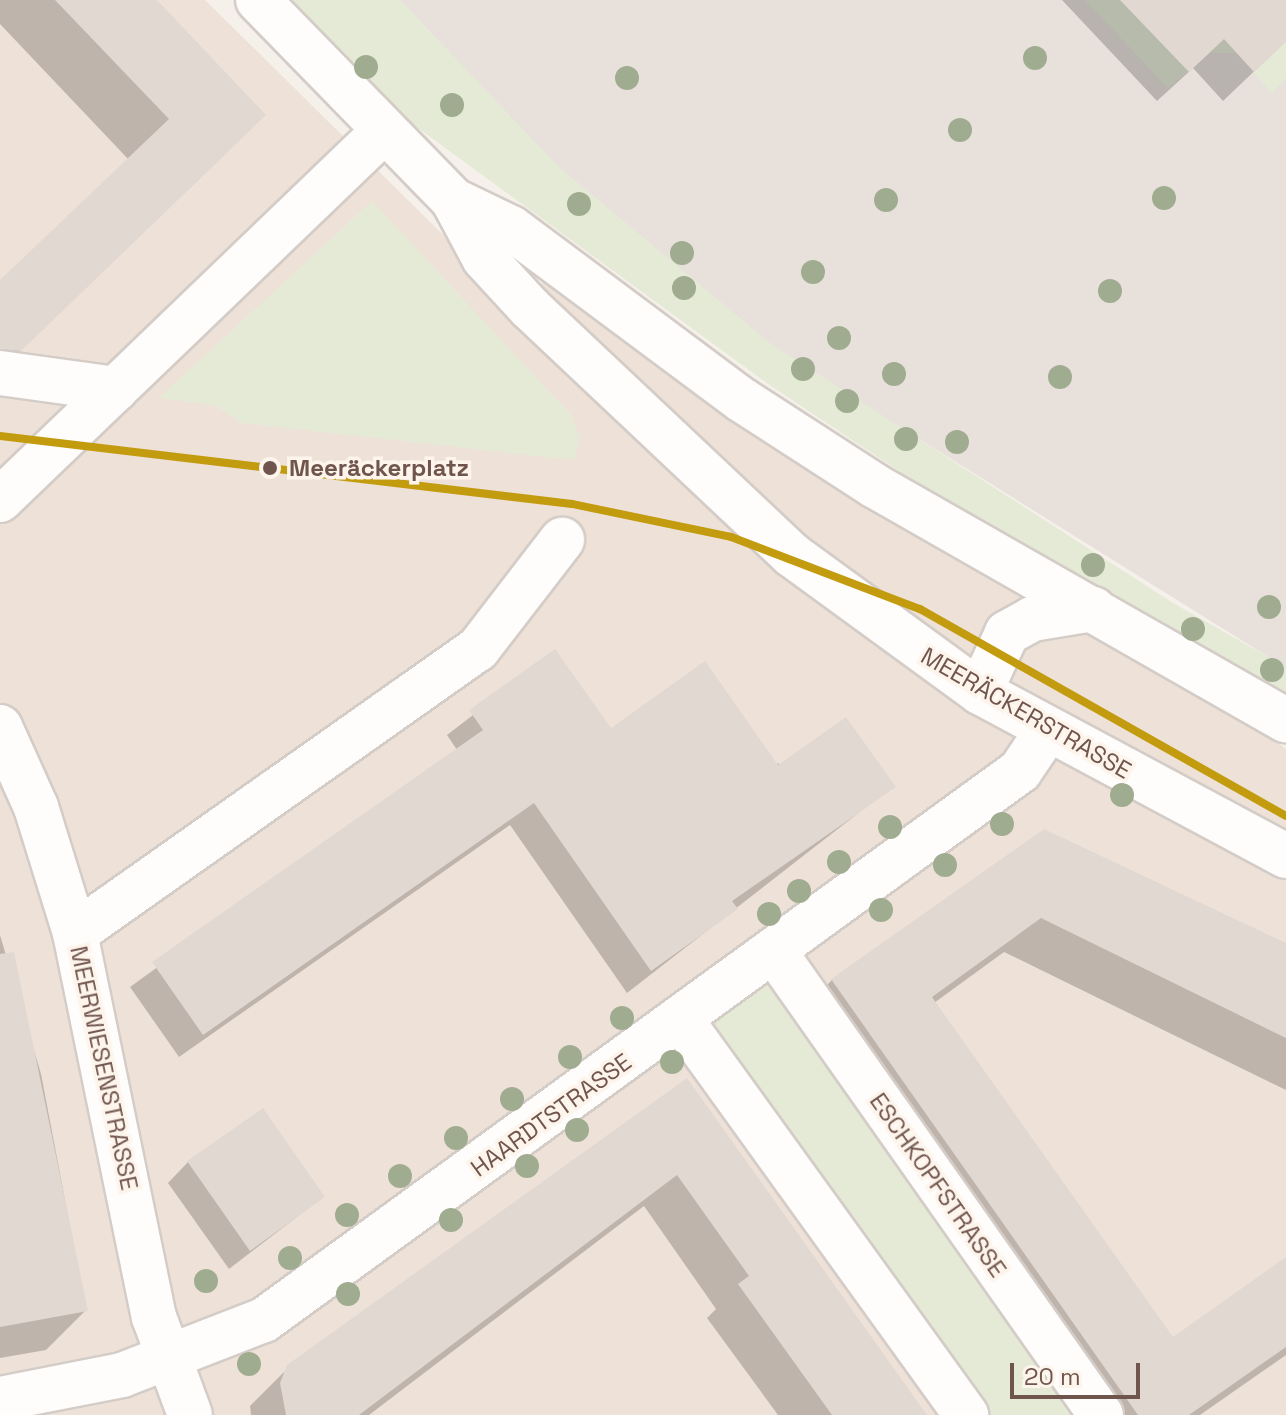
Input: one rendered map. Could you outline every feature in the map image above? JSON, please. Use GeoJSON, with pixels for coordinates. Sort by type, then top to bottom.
{"type":"FeatureCollection","features":[{"type":"Feature","properties":{"kind":"street","name":"MEERÄCKERSTRASSE"},"geometry":{"type":"LineString","coordinates":[[258,0],[453,200],[494,268],[748,519],[980,692],[1047,731],[1286,856]]}},
{"type":"Feature","properties":{"kind":"street"},"geometry":{"type":"LineString","coordinates":[[0,500],[384,131]]}},
{"type":"Feature","properties":{"kind":"street","name":"MEERÄCKERSTRASSE"},"geometry":{"type":"LineString","coordinates":[[453,200],[511,228],[742,400],[875,486],[1286,720]]}},
{"type":"Feature","properties":{"kind":"street"},"geometry":{"type":"LineString","coordinates":[[0,373],[116,389]]}},
{"type":"Feature","properties":{"kind":"street"},"geometry":{"type":"LineString","coordinates":[[75,933],[478,649],[518,606],[562,540]]}},
{"type":"Feature","properties":{"kind":"street"},"geometry":{"type":"LineString","coordinates":[[980,692],[1007,633],[1032,619],[1093,609]]}},
{"type":"Feature","properties":{"kind":"street","name":"MEERWIESENSTRASSE"},"geometry":{"type":"LineString","coordinates":[[0,727],[36,807],[75,933],[154,1317],[190,1415]]}},
{"type":"Feature","properties":{"kind":"street","name":"HAARDTSTRASSE"},"geometry":{"type":"LineString","coordinates":[[0,1399],[122,1375],[264,1320],[776,954],[1020,771],[1047,731]]}},
{"type":"Feature","properties":{"kind":"street","name":"ESCHKOPFSTRASSE"},"geometry":{"type":"LineString","coordinates":[[776,954],[1101,1415]]}},
{"type":"Feature","properties":{"kind":"street"},"geometry":{"type":"LineString","coordinates":[[682,1021],[966,1415]]}},
{"type":"Feature","properties":{"kind":"shaded area"},"geometry":{"type":"Polygon","coordinates":[[[0,0],[205,0],[500,291],[573,277],[1093,609],[1286,749],[1286,1415],[0,1415],[0,0]]]}},
{"type":"Feature","properties":{"kind":"shaded area"},"geometry":{"type":"Polygon","coordinates":[[[388,0],[1286,0],[1286,668],[770,346],[553,173],[388,0]]]}},
{"type":"Feature","properties":{"kind":"green space"},"geometry":{"type":"Polygon","coordinates":[[[288,0],[400,0],[560,168],[770,343],[1173,603],[1286,667],[1286,709],[1064,581],[768,384],[407,120],[288,0]]]}},
{"type":"Feature","properties":{"kind":"green space"},"geometry":{"type":"Polygon","coordinates":[[[1085,0],[1286,0],[1286,79],[1271,93],[1237,53],[1210,53],[1168,88],[1085,0]]]}},
{"type":"Feature","properties":{"kind":"green space"},"geometry":{"type":"Polygon","coordinates":[[[372,201],[571,415],[580,438],[574,460],[242,423],[215,405],[159,398],[372,201]]]}},
{"type":"Feature","properties":{"kind":"green space"},"geometry":{"type":"Polygon","coordinates":[[[776,954],[1101,1415],[966,1415],[682,1021],[776,954]]]}},
{"type":"Feature","properties":{"kind":"building"},"geometry":{"type":"Polygon","coordinates":[[[55,0],[157,0],[266,115],[21,351],[0,349],[0,280],[169,119],[55,0]]]}},
{"type":"Feature","properties":{"kind":"building"},"geometry":{"type":"Polygon","coordinates":[[[1120,0],[1286,0],[1286,42],[1254,72],[1224,39],[1189,72],[1120,0]]]}},
{"type":"Feature","properties":{"kind":"building"},"geometry":{"type":"Polygon","coordinates":[[[555,649],[611,728],[705,661],[778,765],[846,717],[896,787],[732,901],[738,909],[651,971],[534,803],[203,1035],[152,962],[483,730],[469,710],[555,649]]]}},
{"type":"Feature","properties":{"kind":"building"},"geometry":{"type":"Polygon","coordinates":[[[1044,829],[1286,943],[1286,1038],[1041,918],[932,997],[1173,1337],[1286,1257],[1286,1347],[1189,1415],[1138,1415],[831,979],[1044,829]]]}},
{"type":"Feature","properties":{"kind":"building"},"geometry":{"type":"Polygon","coordinates":[[[14,952],[88,1311],[0,1327],[0,954],[14,952]]]}},
{"type":"Feature","properties":{"kind":"building"},"geometry":{"type":"Polygon","coordinates":[[[687,1078],[927,1415],[832,1415],[738,1284],[749,1276],[677,1175],[359,1415],[286,1415],[280,1383],[287,1365],[687,1078]]]}},
{"type":"Feature","properties":{"kind":"building"},"geometry":{"type":"Polygon","coordinates":[[[263,1108],[325,1197],[250,1251],[187,1161],[263,1108]]]}},
{"type":"Feature","properties":{"kind":"transit line"},"geometry":{"type":"LineString","coordinates":[[0,436],[572,504],[731,537],[920,609],[1286,816]]}},
{"type":"Feature","properties":{"kind":"place","name":"Meeräckerplatz"},"geometry":{"type":"Point","coordinates":[270,468]}}]}
